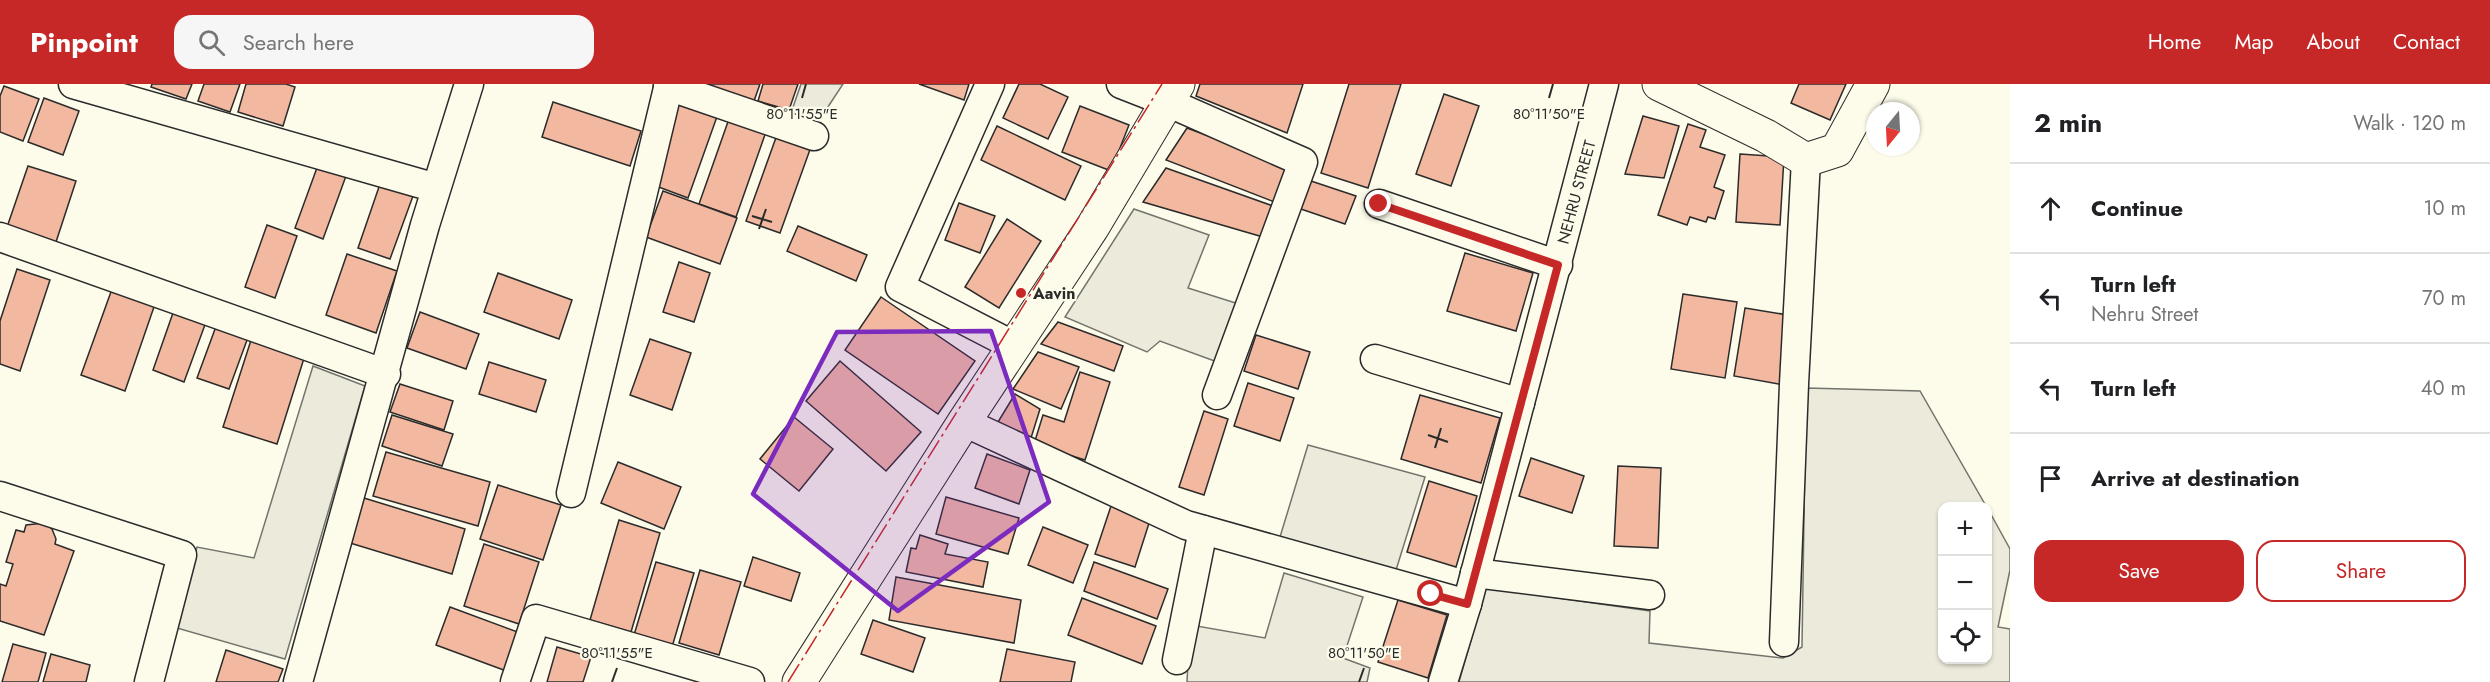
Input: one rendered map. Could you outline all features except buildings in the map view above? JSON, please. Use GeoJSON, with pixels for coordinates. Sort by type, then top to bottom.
{"type":"FeatureCollection","features":[{"type":"Feature","properties":{"kind":"street"},"geometry":{"type":"LineString","coordinates":[[73,84],[436,188]]}},
{"type":"Feature","properties":{"kind":"street"},"geometry":{"type":"LineString","coordinates":[[298,682],[386,374],[436,188],[469,84]]}},
{"type":"Feature","properties":{"kind":"street"},"geometry":{"type":"LineString","coordinates":[[990,84],[900,287],[1014,346]]}},
{"type":"Feature","properties":{"kind":"street"},"geometry":{"type":"LineString","coordinates":[[1121,84],[1172,93],[1303,162],[1217,395]]}},
{"type":"Feature","properties":{"kind":"street","name":"NEHRU STREET"},"geometry":{"type":"LineString","coordinates":[[1443,682],[1467,604],[1605,84]]}},
{"type":"Feature","properties":{"kind":"street"},"geometry":{"type":"LineString","coordinates":[[1659,84],[1766,136],[1806,160],[1837,150],[1872,84]]}},
{"type":"Feature","properties":{"kind":"street"},"geometry":{"type":"LineString","coordinates":[[571,493],[668,85],[814,136]]}},
{"type":"Feature","properties":{"kind":"street"},"geometry":{"type":"LineString","coordinates":[[799,682],[964,422],[1092,228],[1172,93]]}},
{"type":"Feature","properties":{"kind":"street"},"geometry":{"type":"LineString","coordinates":[[1784,642],[1806,160]]}},
{"type":"Feature","properties":{"kind":"street"},"geometry":{"type":"LineString","coordinates":[[1379,204],[1558,265]]}},
{"type":"Feature","properties":{"kind":"street"},"geometry":{"type":"LineString","coordinates":[[0,237],[386,374]]}},
{"type":"Feature","properties":{"kind":"street"},"geometry":{"type":"LineString","coordinates":[[1375,359],[1520,403]]}},
{"type":"Feature","properties":{"kind":"street"},"geometry":{"type":"LineString","coordinates":[[964,422],[1186,525],[1467,604]]}},
{"type":"Feature","properties":{"kind":"street"},"geometry":{"type":"LineString","coordinates":[[0,496],[182,555],[149,682]]}},
{"type":"Feature","properties":{"kind":"street"},"geometry":{"type":"LineString","coordinates":[[1177,660],[1203,530]]}},
{"type":"Feature","properties":{"kind":"street"},"geometry":{"type":"LineString","coordinates":[[1475,573],[1650,595]]}},
{"type":"Feature","properties":{"kind":"street"},"geometry":{"type":"LineString","coordinates":[[515,682],[536,619],[750,682]]}},
{"type":"Feature","properties":{"kind":"highlighted area"},"geometry":{"type":"Polygon","coordinates":[[[991,331],[1049,502],[898,611],[753,494],[837,332],[991,331]]]}},
{"type":"Feature","properties":{"kind":"shaded area"},"geometry":{"type":"Polygon","coordinates":[[[801,84],[843,84],[820,119],[792,110],[801,84]]]}},
{"type":"Feature","properties":{"kind":"shaded area"},"geometry":{"type":"Polygon","coordinates":[[[1134,209],[1209,235],[1188,288],[1242,305],[1220,363],[1160,341],[1147,352],[1065,317],[1134,209]]]}},
{"type":"Feature","properties":{"kind":"shaded area"},"geometry":{"type":"Polygon","coordinates":[[[313,366],[365,386],[285,659],[177,628],[197,547],[254,558],[313,366]]]}},
{"type":"Feature","properties":{"kind":"shaded area"},"geometry":{"type":"Polygon","coordinates":[[[1806,388],[1920,391],[1984,502],[1938,502],[1938,664],[1992,664],[1992,516],[2010,549],[2010,570],[1998,627],[2010,629],[2010,682],[1459,682],[1486,588],[1650,611],[1649,643],[1783,658],[1802,647],[1806,388]]]}},
{"type":"Feature","properties":{"kind":"shaded area"},"geometry":{"type":"Polygon","coordinates":[[[1308,445],[1425,477],[1396,570],[1280,537],[1308,445]]]}},
{"type":"Feature","properties":{"kind":"shaded area"},"geometry":{"type":"Polygon","coordinates":[[[1284,573],[1363,597],[1343,658],[1370,668],[1367,682],[1187,682],[1188,661],[1197,626],[1265,638],[1284,573]]]}},
{"type":"Feature","properties":{"kind":"power"},"geometry":{"type":"LineString","coordinates":[[788,682],[1162,84]]}},
{"type":"Feature","properties":{"kind":"place","name":"Aavin"},"geometry":{"type":"Point","coordinates":[1021,293]}},
{"type":"Feature","properties":{"kind":"route"},"geometry":{"type":"LineString","coordinates":[[1379,204],[1558,265],[1467,604],[1431,594]]}}]}
